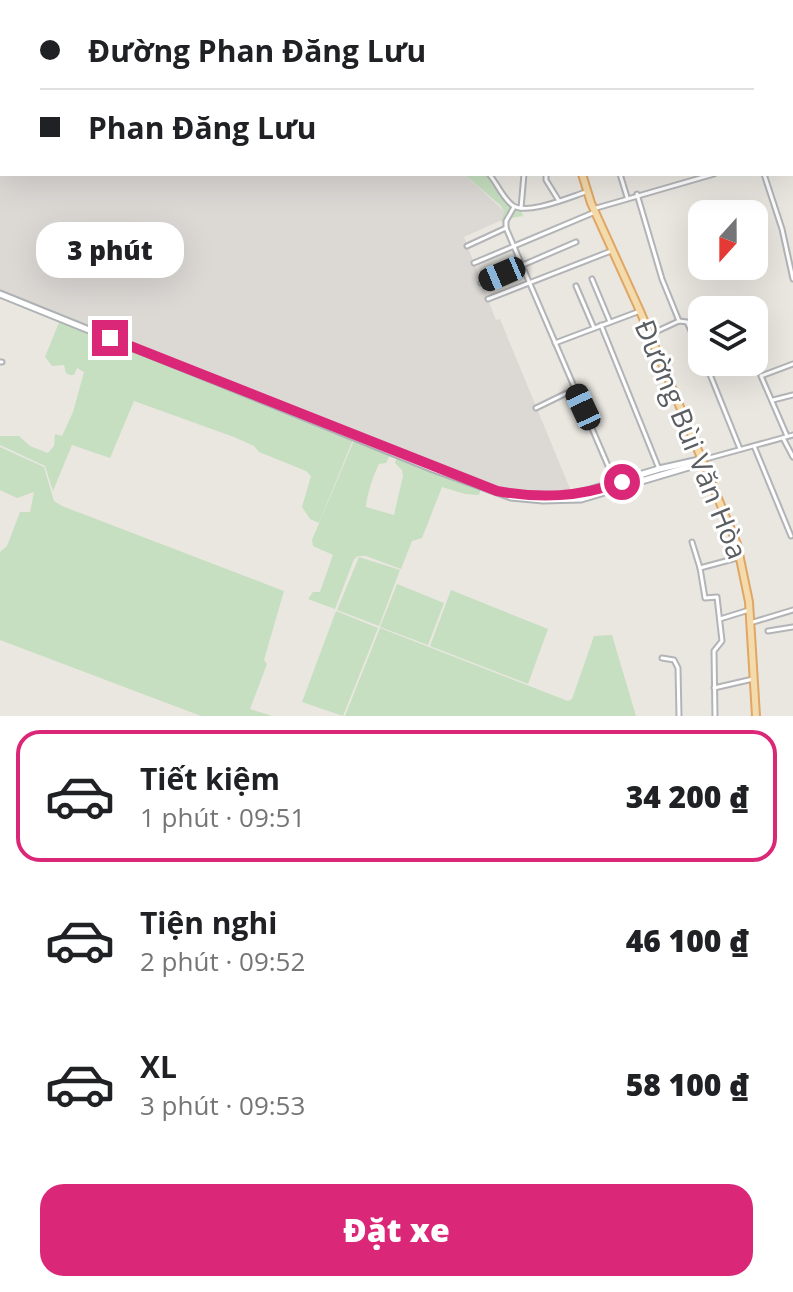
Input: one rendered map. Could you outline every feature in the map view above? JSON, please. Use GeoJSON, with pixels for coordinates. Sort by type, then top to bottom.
{"type":"FeatureCollection","features":[{"type":"Feature","properties":{"kind":"main road","name":"Đường Bùi Văn Hòa"},"geometry":{"type":"LineString","coordinates":[[583,176],[594,210],[650,334],[741,557],[749,610],[756,716]]}},
{"type":"Feature","properties":{"kind":"street"},"geometry":{"type":"LineString","coordinates":[[492,176],[514,207],[559,201],[587,192]]}},
{"type":"Feature","properties":{"kind":"street"},"geometry":{"type":"LineString","coordinates":[[521,208],[524,176]]}},
{"type":"Feature","properties":{"kind":"street"},"geometry":{"type":"LineString","coordinates":[[546,176],[559,201]]}},
{"type":"Feature","properties":{"kind":"street"},"geometry":{"type":"LineString","coordinates":[[621,176],[627,197]]}},
{"type":"Feature","properties":{"kind":"street"},"geometry":{"type":"LineString","coordinates":[[474,263],[627,197],[706,176]]}},
{"type":"Feature","properties":{"kind":"street"},"geometry":{"type":"LineString","coordinates":[[765,176],[782,229],[793,279]]}},
{"type":"Feature","properties":{"kind":"street"},"geometry":{"type":"LineString","coordinates":[[637,194],[662,279],[679,321]]}},
{"type":"Feature","properties":{"kind":"street"},"geometry":{"type":"LineString","coordinates":[[514,207],[506,221],[506,228],[616,484]]}},
{"type":"Feature","properties":{"kind":"street"},"geometry":{"type":"LineString","coordinates":[[467,246],[506,228]]}},
{"type":"Feature","properties":{"kind":"street"},"geometry":{"type":"LineString","coordinates":[[481,283],[576,242]]}},
{"type":"Feature","properties":{"kind":"street"},"geometry":{"type":"LineString","coordinates":[[488,299],[613,250]]}},
{"type":"Feature","properties":{"kind":"street"},"geometry":{"type":"LineString","coordinates":[[592,279],[610,322]]}},
{"type":"Feature","properties":{"kind":"street"},"geometry":{"type":"LineString","coordinates":[[576,286],[594,328]]}},
{"type":"Feature","properties":{"kind":"street"},"geometry":{"type":"LineString","coordinates":[[0,294],[464,481],[511,497],[581,499],[692,466],[702,460]]}},
{"type":"Feature","properties":{"kind":"street"},"geometry":{"type":"LineString","coordinates":[[555,343],[640,311]]}},
{"type":"Feature","properties":{"kind":"street"},"geometry":{"type":"LineString","coordinates":[[650,334],[679,321],[688,324]]}},
{"type":"Feature","properties":{"kind":"street"},"geometry":{"type":"LineString","coordinates":[[601,325],[659,469]]}},
{"type":"Feature","properties":{"kind":"street"},"geometry":{"type":"LineString","coordinates":[[793,364],[761,376],[793,457]]}},
{"type":"Feature","properties":{"kind":"street"},"geometry":{"type":"LineString","coordinates":[[711,376],[740,449]]}},
{"type":"Feature","properties":{"kind":"street"},"geometry":{"type":"LineString","coordinates":[[536,408],[575,389]]}},
{"type":"Feature","properties":{"kind":"street"},"geometry":{"type":"LineString","coordinates":[[773,400],[793,395]]}},
{"type":"Feature","properties":{"kind":"street"},"geometry":{"type":"LineString","coordinates":[[563,498],[659,469],[793,435]]}},
{"type":"Feature","properties":{"kind":"street"},"geometry":{"type":"LineString","coordinates":[[754,446],[791,536]]}},
{"type":"Feature","properties":{"kind":"street"},"geometry":{"type":"LineString","coordinates":[[692,542],[704,597],[717,597],[720,619],[722,641],[714,651],[715,716]]}},
{"type":"Feature","properties":{"kind":"street"},"geometry":{"type":"LineString","coordinates":[[700,568],[741,557]]}},
{"type":"Feature","properties":{"kind":"street"},"geometry":{"type":"LineString","coordinates":[[720,619],[749,610]]}},
{"type":"Feature","properties":{"kind":"street"},"geometry":{"type":"LineString","coordinates":[[750,623],[793,610]]}},
{"type":"Feature","properties":{"kind":"street"},"geometry":{"type":"LineString","coordinates":[[768,631],[793,627]]}},
{"type":"Feature","properties":{"kind":"street"},"geometry":{"type":"LineString","coordinates":[[662,658],[674,660],[678,668],[679,716]]}},
{"type":"Feature","properties":{"kind":"street"},"geometry":{"type":"LineString","coordinates":[[714,688],[753,679]]}},
{"type":"Feature","properties":{"kind":"shaded area"},"geometry":{"type":"Polygon","coordinates":[[[0,176],[466,176],[504,211],[502,220],[464,237],[496,320],[500,319],[571,491],[530,492],[477,483],[0,292],[0,176]]]}},
{"type":"Feature","properties":{"kind":"green space"},"geometry":{"type":"Polygon","coordinates":[[[466,176],[489,176],[523,216],[506,219],[504,224],[501,221],[504,211],[466,176]]]}},
{"type":"Feature","properties":{"kind":"green space"},"geometry":{"type":"Polygon","coordinates":[[[60,320],[354,437],[319,523],[310,519],[302,507],[311,476],[306,471],[259,452],[254,446],[234,437],[134,401],[110,458],[72,445],[53,491],[45,466],[0,445],[0,436],[19,436],[30,446],[48,453],[54,446],[55,434],[62,436],[73,412],[84,372],[77,368],[74,375],[70,375],[66,373],[64,365],[52,366],[45,357],[60,320]]]}},
{"type":"Feature","properties":{"kind":"green space"},"geometry":{"type":"Polygon","coordinates":[[[355,438],[391,453],[386,463],[379,464],[366,507],[394,515],[403,476],[395,463],[397,456],[481,488],[479,495],[442,487],[422,538],[412,541],[401,569],[366,556],[354,559],[335,609],[308,599],[313,592],[320,592],[333,555],[313,546],[312,540],[355,438]]]}},
{"type":"Feature","properties":{"kind":"green space"},"geometry":{"type":"Polygon","coordinates":[[[0,447],[44,467],[54,501],[62,506],[284,591],[264,660],[267,664],[250,709],[272,716],[201,716],[0,640],[0,552],[7,546],[20,512],[30,512],[34,492],[17,498],[0,490],[0,447]]]}},
{"type":"Feature","properties":{"kind":"green space"},"geometry":{"type":"Polygon","coordinates":[[[359,557],[400,570],[379,626],[337,610],[359,557]]]}},
{"type":"Feature","properties":{"kind":"green space"},"geometry":{"type":"Polygon","coordinates":[[[397,584],[444,603],[428,645],[380,627],[397,584]]]}},
{"type":"Feature","properties":{"kind":"green space"},"geometry":{"type":"Polygon","coordinates":[[[451,590],[548,629],[528,684],[430,646],[451,590]]]}},
{"type":"Feature","properties":{"kind":"green space"},"geometry":{"type":"Polygon","coordinates":[[[336,611],[378,628],[343,716],[302,702],[336,611]]]}},
{"type":"Feature","properties":{"kind":"green space"},"geometry":{"type":"Polygon","coordinates":[[[380,628],[568,701],[572,699],[594,636],[612,635],[636,716],[345,716],[380,628]]]}},
{"type":"Feature","properties":{"kind":"route"},"geometry":{"type":"LineString","coordinates":[[110,338],[497,491],[530,496],[571,496],[622,482]]}}]}
